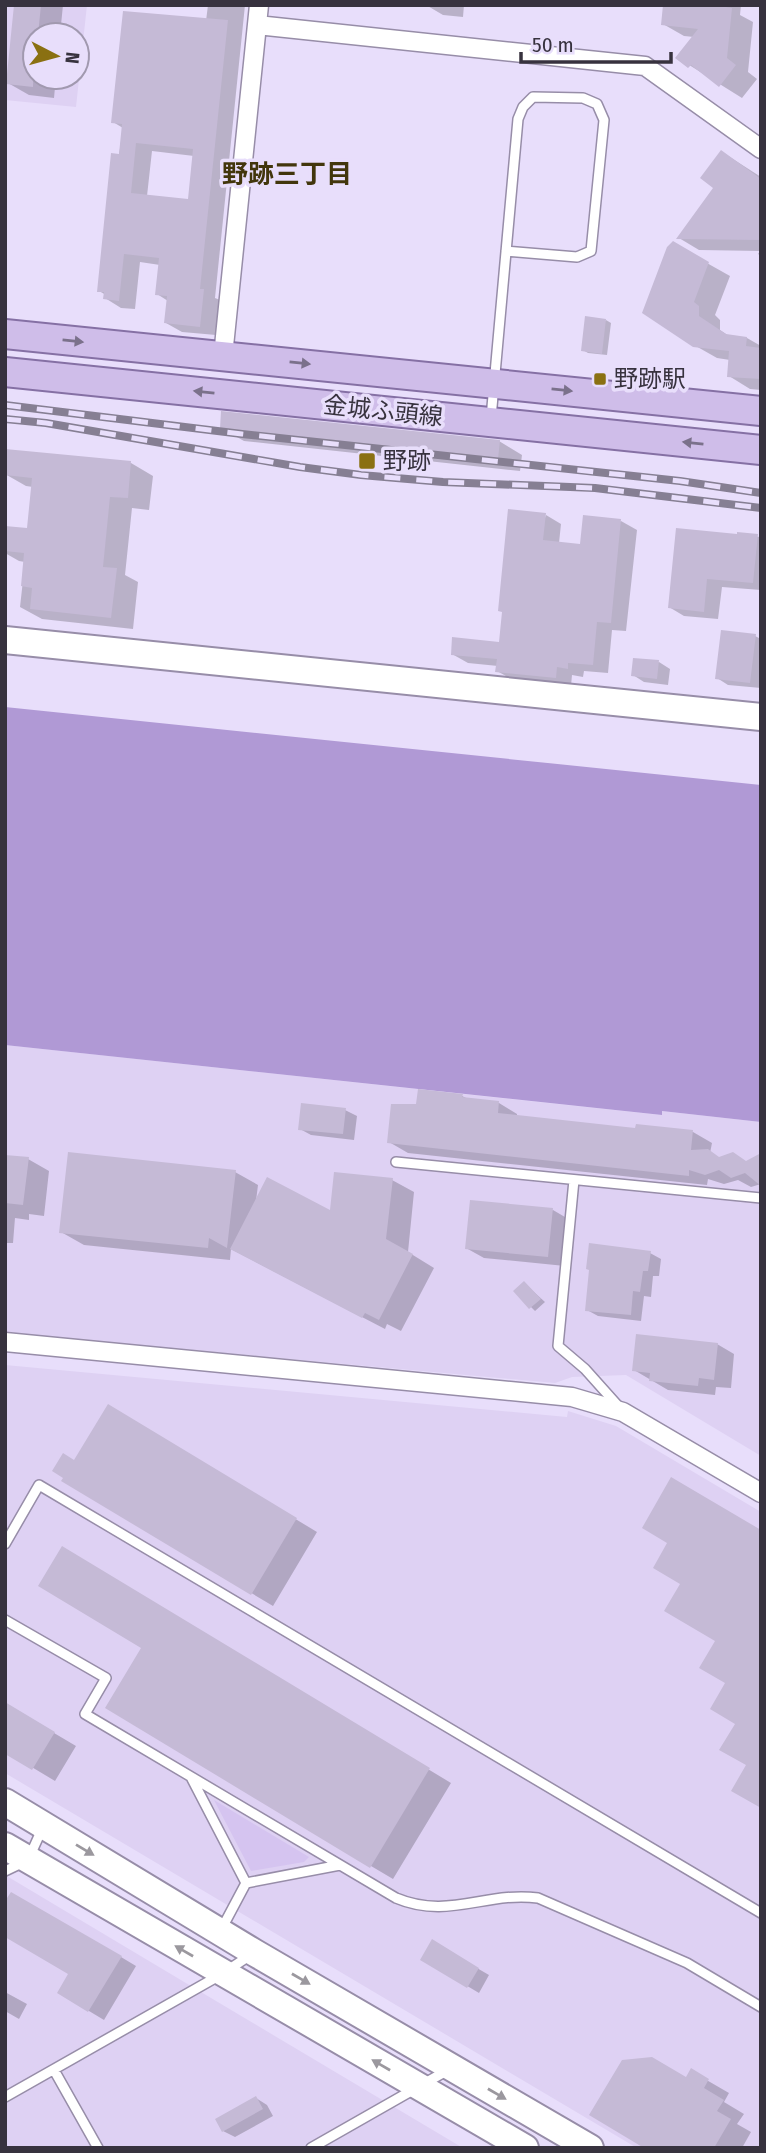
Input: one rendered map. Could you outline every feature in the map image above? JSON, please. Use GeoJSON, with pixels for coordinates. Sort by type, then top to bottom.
{"type":"FeatureCollection","features":[{"type":"Feature","properties":{"kind":"main road","name":"金城ふ頭線"},"geometry":{"type":"LineString","coordinates":[[5,334],[761,411]]}},
{"type":"Feature","properties":{"kind":"main road","name":"金城ふ頭線"},"geometry":{"type":"LineString","coordinates":[[5,372],[761,450]]}},
{"type":"Feature","properties":{"kind":"street"},"geometry":{"type":"LineString","coordinates":[[223,356],[259,5]]}},
{"type":"Feature","properties":{"kind":"street"},"geometry":{"type":"LineString","coordinates":[[257,25],[645,66],[761,149]]}},
{"type":"Feature","properties":{"kind":"street"},"geometry":{"type":"LineString","coordinates":[[5,640],[761,717]]}},
{"type":"Feature","properties":{"kind":"street"},"geometry":{"type":"LineString","coordinates":[[5,1342],[572,1397],[623,1412],[761,1493]]}},
{"type":"Feature","properties":{"kind":"street"},"geometry":{"type":"LineString","coordinates":[[5,1802],[587,2147]]}},
{"type":"Feature","properties":{"kind":"street"},"geometry":{"type":"LineString","coordinates":[[13,1859],[222,1974],[525,2148]]}},
{"type":"Feature","properties":{"kind":"lane"},"geometry":{"type":"LineString","coordinates":[[491,422],[495,384],[506,251],[518,119],[523,107],[533,97],[583,98],[597,104],[604,120],[591,251],[576,257],[506,251]]}},
{"type":"Feature","properties":{"kind":"lane"},"geometry":{"type":"LineString","coordinates":[[396,1162],[761,1198]]}},
{"type":"Feature","properties":{"kind":"lane"},"geometry":{"type":"LineString","coordinates":[[574,1180],[558,1346],[585,1369],[623,1412]]}},
{"type":"Feature","properties":{"kind":"lane"},"geometry":{"type":"LineString","coordinates":[[5,1544],[39,1485],[761,1913]]}},
{"type":"Feature","properties":{"kind":"lane"},"geometry":{"type":"LineString","coordinates":[[5,1620],[106,1678],[85,1714],[396,1898],[415,1906],[438,1908],[523,1896],[538,1898],[687,1963],[761,2007]]}},
{"type":"Feature","properties":{"kind":"lane"},"geometry":{"type":"LineString","coordinates":[[191,1777],[246,1882]]}},
{"type":"Feature","properties":{"kind":"lane"},"geometry":{"type":"LineString","coordinates":[[13,1859],[43,1825]]}},
{"type":"Feature","properties":{"kind":"lane"},"geometry":{"type":"LineString","coordinates":[[246,1882],[340,1865]]}},
{"type":"Feature","properties":{"kind":"lane"},"geometry":{"type":"LineString","coordinates":[[220,1931],[246,1882]]}},
{"type":"Feature","properties":{"kind":"lane"},"geometry":{"type":"LineString","coordinates":[[5,2097],[222,1974],[255,1952]]}},
{"type":"Feature","properties":{"kind":"lane"},"geometry":{"type":"LineString","coordinates":[[310,2148],[452,2067]]}},
{"type":"Feature","properties":{"kind":"lane"},"geometry":{"type":"LineString","coordinates":[[54,2070],[98,2148]]}},
{"type":"Feature","properties":{"kind":"shaded area"},"geometry":{"type":"Polygon","coordinates":[[[5,5],[87,5],[85,21],[21,21],[21,91],[78,91],[76,107],[5,100],[5,5]]]}},
{"type":"Feature","properties":{"kind":"shaded area"},"geometry":{"type":"Polygon","coordinates":[[[5,707],[761,785],[761,1122],[662,1111],[662,1115],[5,1045],[5,707]]]}},
{"type":"Feature","properties":{"kind":"shaded area"},"geometry":{"type":"Polygon","coordinates":[[[5,1045],[661,1115],[662,1111],[761,1122],[761,1456],[626,1375],[572,1377],[555,1383],[5,1333],[5,1045]]]}},
{"type":"Feature","properties":{"kind":"shaded area"},"geometry":{"type":"Polygon","coordinates":[[[5,1365],[567,1417],[568,1411],[616,1426],[761,1512],[761,2148],[637,2148],[5,1773],[5,1365]]]}},
{"type":"Feature","properties":{"kind":"shaded area"},"geometry":{"type":"Polygon","coordinates":[[[214,1800],[309,1857],[304,1862],[251,1871],[214,1800]]]}},
{"type":"Feature","properties":{"kind":"shaded area"},"geometry":{"type":"Polygon","coordinates":[[[5,1875],[211,1998],[463,2148],[5,2148],[5,1875]]]}},
{"type":"Feature","properties":{"kind":"building"},"geometry":{"type":"Polygon","coordinates":[[[14,5],[41,5],[39,21],[21,21],[21,86],[6,84],[14,5]]]}},
{"type":"Feature","properties":{"kind":"building"},"geometry":{"type":"Polygon","coordinates":[[[663,5],[714,5],[732,8],[727,58],[736,65],[719,87],[691,65],[688,68],[675,58],[698,29],[661,25],[663,5]]]}},
{"type":"Feature","properties":{"kind":"building"},"geometry":{"type":"Polygon","coordinates":[[[123,11],[228,20],[200,289],[204,289],[200,327],[164,323],[167,296],[155,295],[159,258],[124,254],[119,301],[103,299],[104,292],[97,292],[111,153],[119,154],[122,124],[111,123],[123,11]],[[136,143],[131,193],[188,199],[193,149],[136,143]]]}},
{"type":"Feature","properties":{"kind":"building"},"geometry":{"type":"Polygon","coordinates":[[[721,150],[761,179],[761,240],[676,239],[713,188],[700,178],[721,150]]]}},
{"type":"Feature","properties":{"kind":"building"},"geometry":{"type":"Polygon","coordinates":[[[673,241],[709,262],[694,302],[699,306],[699,316],[726,334],[747,337],[746,346],[761,348],[761,379],[727,377],[729,351],[693,347],[642,313],[667,247],[673,241]]]}},
{"type":"Feature","properties":{"kind":"building"},"geometry":{"type":"Polygon","coordinates":[[[585,316],[606,319],[602,354],[581,351],[585,316]]]}},
{"type":"Feature","properties":{"kind":"building"},"geometry":{"type":"Polygon","coordinates":[[[221,411],[500,440],[498,459],[220,429],[221,411]]]}},
{"type":"Feature","properties":{"kind":"building"},"geometry":{"type":"Polygon","coordinates":[[[5,449],[131,461],[128,498],[110,497],[103,567],[117,568],[111,618],[30,609],[32,588],[21,586],[24,553],[5,551],[5,526],[27,528],[32,478],[5,475],[5,449]]]}},
{"type":"Feature","properties":{"kind":"building"},"geometry":{"type":"Polygon","coordinates":[[[508,509],[546,513],[543,540],[580,544],[583,515],[621,519],[611,623],[597,622],[593,665],[568,663],[568,669],[557,667],[556,678],[495,672],[497,659],[451,655],[452,637],[499,642],[502,612],[498,611],[508,509]]]}},
{"type":"Feature","properties":{"kind":"building"},"geometry":{"type":"Polygon","coordinates":[[[676,528],[758,534],[753,583],[707,579],[704,612],[668,608],[676,528]]]}},
{"type":"Feature","properties":{"kind":"building"},"geometry":{"type":"Polygon","coordinates":[[[721,630],[756,634],[750,683],[715,679],[721,630]]]}},
{"type":"Feature","properties":{"kind":"building"},"geometry":{"type":"Polygon","coordinates":[[[633,658],[659,660],[657,679],[631,676],[633,658]]]}},
{"type":"Feature","properties":{"kind":"building"},"geometry":{"type":"Polygon","coordinates":[[[418,1089],[499,1101],[498,1113],[635,1128],[636,1124],[693,1130],[691,1150],[708,1149],[719,1157],[733,1152],[746,1161],[761,1153],[761,1186],[745,1173],[731,1178],[719,1170],[705,1175],[689,1170],[689,1176],[387,1143],[391,1104],[416,1104],[418,1089]]]}},
{"type":"Feature","properties":{"kind":"building"},"geometry":{"type":"Polygon","coordinates":[[[301,1103],[346,1108],[343,1134],[298,1130],[301,1103]]]}},
{"type":"Feature","properties":{"kind":"building"},"geometry":{"type":"Polygon","coordinates":[[[68,1152],[236,1170],[227,1248],[209,1238],[208,1248],[59,1233],[68,1152]]]}},
{"type":"Feature","properties":{"kind":"building"},"geometry":{"type":"Polygon","coordinates":[[[5,1155],[29,1157],[23,1205],[5,1203],[5,1155]]]}},
{"type":"Feature","properties":{"kind":"building"},"geometry":{"type":"Polygon","coordinates":[[[334,1172],[393,1178],[386,1239],[413,1254],[379,1320],[365,1313],[362,1318],[230,1249],[267,1177],[330,1210],[334,1172]]]}},
{"type":"Feature","properties":{"kind":"building"},"geometry":{"type":"Polygon","coordinates":[[[470,1200],[553,1208],[548,1257],[465,1249],[470,1200]]]}},
{"type":"Feature","properties":{"kind":"building"},"geometry":{"type":"Polygon","coordinates":[[[589,1243],[651,1251],[648,1271],[643,1271],[640,1292],[633,1291],[631,1315],[585,1311],[589,1243]]]}},
{"type":"Feature","properties":{"kind":"building"},"geometry":{"type":"Polygon","coordinates":[[[524,1281],[541,1299],[529,1309],[513,1291],[524,1281]]]}},
{"type":"Feature","properties":{"kind":"building"},"geometry":{"type":"Polygon","coordinates":[[[636,1334],[718,1343],[714,1380],[699,1378],[698,1386],[649,1381],[650,1373],[632,1371],[636,1334]]]}},
{"type":"Feature","properties":{"kind":"building"},"geometry":{"type":"Polygon","coordinates":[[[108,1404],[297,1518],[251,1595],[61,1481],[63,1478],[52,1471],[63,1453],[74,1460],[108,1404]]]}},
{"type":"Feature","properties":{"kind":"building"},"geometry":{"type":"Polygon","coordinates":[[[671,1477],[761,1530],[761,1808],[731,1791],[746,1765],[719,1750],[735,1724],[710,1709],[725,1683],[699,1668],[715,1641],[664,1611],[680,1584],[653,1568],[667,1543],[642,1528],[671,1477]]]}},
{"type":"Feature","properties":{"kind":"building"},"geometry":{"type":"Polygon","coordinates":[[[62,1546],[430,1768],[370,1868],[105,1708],[141,1648],[38,1586],[62,1546]]]}},
{"type":"Feature","properties":{"kind":"building"},"geometry":{"type":"Polygon","coordinates":[[[5,1702],[55,1732],[32,1770],[5,1754],[5,1702]]]}},
{"type":"Feature","properties":{"kind":"building"},"geometry":{"type":"Polygon","coordinates":[[[11,1892],[122,1956],[88,2012],[57,1993],[68,1974],[5,1937],[5,1901],[11,1892]]]}},
{"type":"Feature","properties":{"kind":"building"},"geometry":{"type":"Polygon","coordinates":[[[432,1939],[479,1968],[467,1988],[420,1960],[432,1939]]]}},
{"type":"Feature","properties":{"kind":"building"},"geometry":{"type":"Polygon","coordinates":[[[652,2057],[686,2077],[691,2068],[709,2079],[704,2088],[724,2100],[717,2111],[731,2119],[714,2148],[644,2148],[589,2115],[622,2060],[652,2057]]]}},
{"type":"Feature","properties":{"kind":"building"},"geometry":{"type":"Polygon","coordinates":[[[256,2096],[263,2109],[222,2132],[215,2119],[256,2096]]]}},
{"type":"Feature","properties":{"kind":"railway"},"geometry":{"type":"LineString","coordinates":[[5,405],[242,434],[680,481],[761,493]]}},
{"type":"Feature","properties":{"kind":"railway"},"geometry":{"type":"LineString","coordinates":[[5,419],[46,423],[361,475],[443,482],[595,488],[761,508]]}},
{"type":"Feature","properties":{"kind":"place","name":"野跡駅"},"geometry":{"type":"Point","coordinates":[600,379]}},
{"type":"Feature","properties":{"kind":"place","name":"野跡"},"geometry":{"type":"Point","coordinates":[367,461]}},
{"type":"Feature","properties":{"kind":"district","name":"野跡三丁目"},"geometry":{"type":"Point","coordinates":[287,174]}}]}
